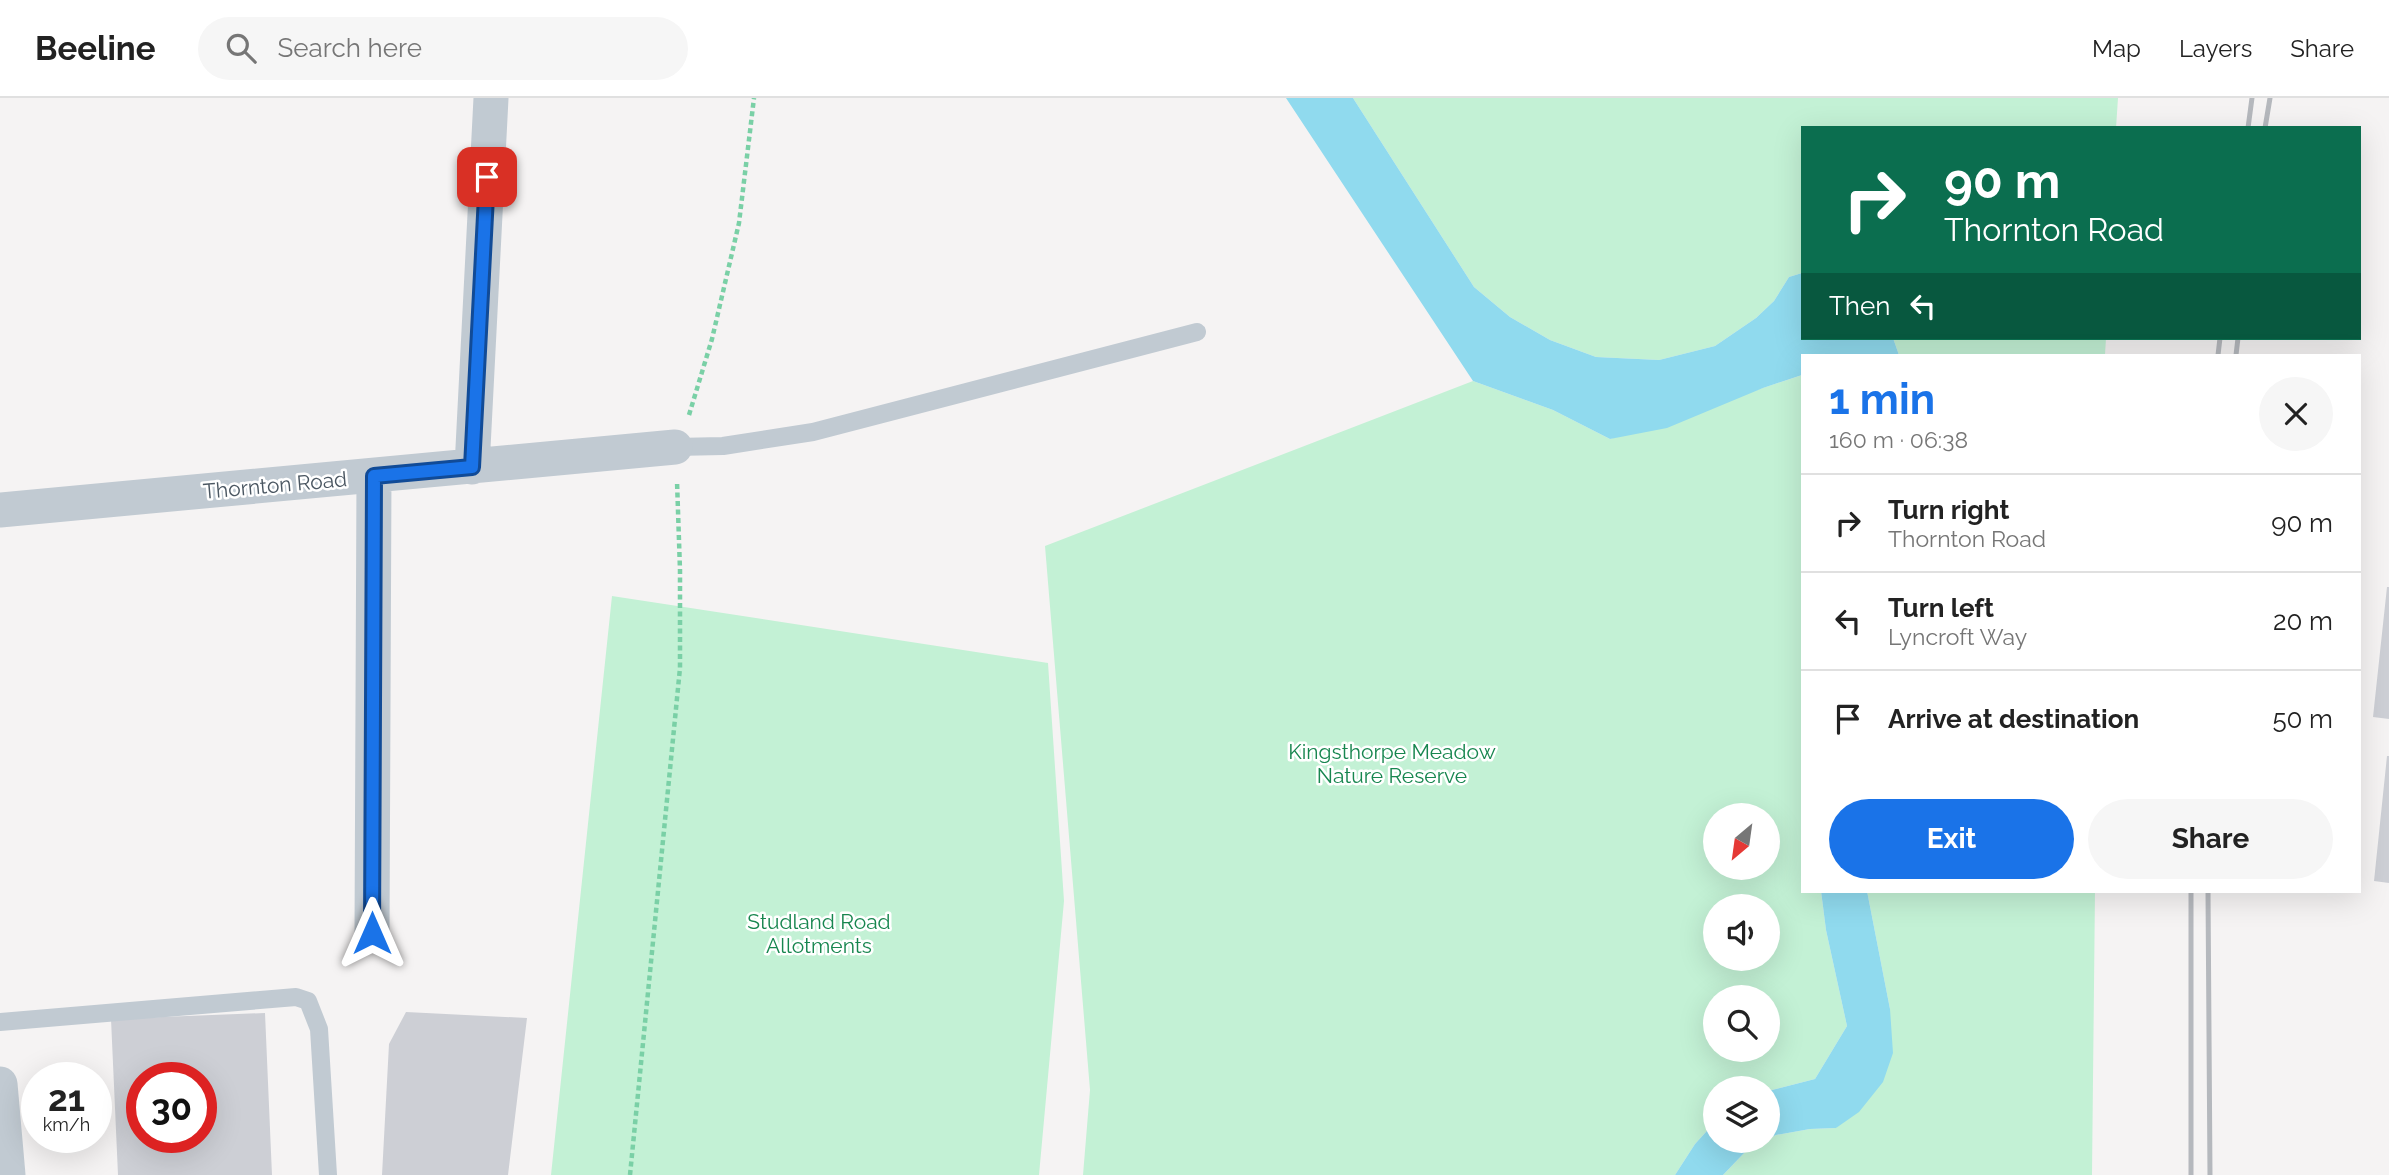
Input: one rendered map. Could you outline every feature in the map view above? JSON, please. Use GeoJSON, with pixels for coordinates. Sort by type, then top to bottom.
{"type":"FeatureCollection","features":[{"type":"Feature","properties":{"kind":"street"},"geometry":{"type":"LineString","coordinates":[[472,467],[491,98]]}},
{"type":"Feature","properties":{"kind":"street","name":"Thornton Road"},"geometry":{"type":"LineString","coordinates":[[0,510],[675,447]]}},
{"type":"Feature","properties":{"kind":"street"},"geometry":{"type":"LineString","coordinates":[[372,933],[374,476]]}},
{"type":"Feature","properties":{"kind":"street"},"geometry":{"type":"LineString","coordinates":[[1,1104],[8,1175]]}},
{"type":"Feature","properties":{"kind":"lane"},"geometry":{"type":"LineString","coordinates":[[675,447],[723,446],[813,432],[1197,331]]}},
{"type":"Feature","properties":{"kind":"lane"},"geometry":{"type":"LineString","coordinates":[[0,1022],[296,997],[309,1001],[319,1029],[328,1175]]}},
{"type":"Feature","properties":{"kind":"path"},"geometry":{"type":"LineString","coordinates":[[630,1175],[680,667],[680,570],[675,447],[694,404],[739,223],[754,98]]}},
{"type":"Feature","properties":{"kind":"green space"},"geometry":{"type":"Polygon","coordinates":[[[1353,98],[2118,98],[2116,126],[1801,126],[1801,273],[1789,277],[1774,301],[1756,318],[1715,346],[1659,360],[1596,357],[1550,340],[1510,317],[1474,287],[1353,98]]]}},
{"type":"Feature","properties":{"kind":"green space"},"geometry":{"type":"Polygon","coordinates":[[[1894,340],[2106,340],[2105,354],[1899,354],[1894,340]]]}},
{"type":"Feature","properties":{"kind":"green space","name":"Kingsthorpe Meadow Nature Reserve"},"geometry":{"type":"Polygon","coordinates":[[[1801,375],[1801,893],[1821,893],[1826,930],[1847,1026],[1815,1079],[1780,1088],[1780,1076],[1703,1076],[1703,1135],[1675,1175],[1083,1175],[1090,1090],[1045,546],[1473,381],[1553,410],[1610,439],[1801,375]]]}},
{"type":"Feature","properties":{"kind":"green space","name":"Studland Road Allotments"},"geometry":{"type":"Polygon","coordinates":[[[612,596],[1048,663],[1064,901],[1039,1175],[551,1175],[612,596]]]}},
{"type":"Feature","properties":{"kind":"green space"},"geometry":{"type":"Polygon","coordinates":[[[1867,893],[2095,893],[2092,1175],[1723,1175],[1744,1153],[1780,1153],[1780,1134],[1836,1128],[1890,1009],[1867,893]]]}},
{"type":"Feature","properties":{"kind":"water"},"geometry":{"type":"Polygon","coordinates":[[[1286,98],[1353,98],[1474,287],[1510,317],[1550,340],[1596,357],[1659,360],[1715,346],[1756,318],[1774,301],[1789,277],[1801,273],[1801,340],[1894,340],[1899,354],[1801,354],[1801,375],[1763,388],[1667,428],[1610,439],[1553,410],[1473,381],[1286,98]]]}},
{"type":"Feature","properties":{"kind":"water"},"geometry":{"type":"Polygon","coordinates":[[[1821,893],[1867,893],[1890,1009],[1893,1053],[1883,1082],[1859,1112],[1836,1128],[1780,1134],[1780,1088],[1815,1079],[1847,1026],[1826,930],[1821,893]]]}},
{"type":"Feature","properties":{"kind":"water"},"geometry":{"type":"Polygon","coordinates":[[[1703,1135],[1703,1153],[1744,1153],[1723,1175],[1675,1175],[1703,1135]]]}},
{"type":"Feature","properties":{"kind":"building"},"geometry":{"type":"Polygon","coordinates":[[[2389,587],[2389,719],[2373,717],[2389,587]]]}},
{"type":"Feature","properties":{"kind":"building"},"geometry":{"type":"Polygon","coordinates":[[[2389,756],[2389,883],[2374,881],[2389,756]]]}},
{"type":"Feature","properties":{"kind":"building"},"geometry":{"type":"Polygon","coordinates":[[[406,1012],[527,1018],[508,1175],[382,1175],[389,1044],[406,1012]]]}},
{"type":"Feature","properties":{"kind":"building"},"geometry":{"type":"Polygon","coordinates":[[[265,1013],[272,1175],[118,1175],[111,1019],[265,1013]]]}},
{"type":"Feature","properties":{"kind":"railway"},"geometry":{"type":"LineString","coordinates":[[2248,126],[2252,98]]}},
{"type":"Feature","properties":{"kind":"railway"},"geometry":{"type":"LineString","coordinates":[[2265,126],[2270,98]]}},
{"type":"Feature","properties":{"kind":"railway"},"geometry":{"type":"LineString","coordinates":[[2218,354],[2220,340]]}},
{"type":"Feature","properties":{"kind":"railway"},"geometry":{"type":"LineString","coordinates":[[2236,354],[2238,340]]}},
{"type":"Feature","properties":{"kind":"railway"},"geometry":{"type":"LineString","coordinates":[[2191,893],[2191,1175]]}},
{"type":"Feature","properties":{"kind":"railway"},"geometry":{"type":"LineString","coordinates":[[2208,893],[2210,1175]]}},
{"type":"Feature","properties":{"kind":"route"},"geometry":{"type":"LineString","coordinates":[[372,933],[374,476],[472,467],[487,177]]}}]}
